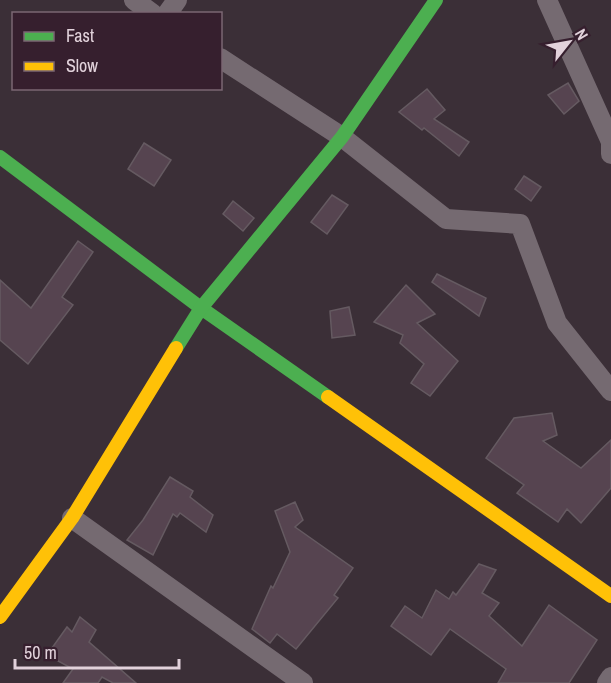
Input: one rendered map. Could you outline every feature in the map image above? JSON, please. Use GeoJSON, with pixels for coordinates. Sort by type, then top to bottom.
{"type":"FeatureCollection","features":[{"type":"Feature","properties":{"kind":"street"},"geometry":{"type":"LineString","coordinates":[[134,0],[150,12]]}},
{"type":"Feature","properties":{"kind":"street"},"geometry":{"type":"LineString","coordinates":[[0,617],[72,518],[201,308],[342,137],[436,0]]}},
{"type":"Feature","properties":{"kind":"street"},"geometry":{"type":"LineString","coordinates":[[547,0],[610,142],[611,153]]}},
{"type":"Feature","properties":{"kind":"street"},"geometry":{"type":"LineString","coordinates":[[222,59],[342,137],[446,219],[520,224],[556,323],[611,391]]}},
{"type":"Feature","properties":{"kind":"street"},"geometry":{"type":"LineString","coordinates":[[0,157],[201,308],[611,596]]}},
{"type":"Feature","properties":{"kind":"street"},"geometry":{"type":"LineString","coordinates":[[72,518],[303,683]]}},
{"type":"Feature","properties":{"kind":"street"},"geometry":{"type":"LineString","coordinates":[[607,683],[611,677]]}},
{"type":"Feature","properties":{"kind":"building"},"geometry":{"type":"Polygon","coordinates":[[[568,83],[579,101],[564,114],[548,95],[568,83]]]}},
{"type":"Feature","properties":{"kind":"building"},"geometry":{"type":"Polygon","coordinates":[[[427,89],[445,110],[434,119],[469,142],[459,156],[424,128],[422,130],[399,112],[427,89]]]}},
{"type":"Feature","properties":{"kind":"building"},"geometry":{"type":"Polygon","coordinates":[[[144,143],[171,160],[154,186],[128,169],[144,143]]]}},
{"type":"Feature","properties":{"kind":"building"},"geometry":{"type":"Polygon","coordinates":[[[524,176],[541,187],[531,201],[515,189],[524,176]]]}},
{"type":"Feature","properties":{"kind":"building"},"geometry":{"type":"Polygon","coordinates":[[[332,195],[348,205],[327,234],[311,222],[332,195]]]}},
{"type":"Feature","properties":{"kind":"building"},"geometry":{"type":"Polygon","coordinates":[[[233,201],[254,218],[243,231],[223,214],[233,201]]]}},
{"type":"Feature","properties":{"kind":"building"},"geometry":{"type":"Polygon","coordinates":[[[78,241],[93,252],[62,297],[73,305],[28,364],[0,340],[0,280],[31,308],[78,241]]]}},
{"type":"Feature","properties":{"kind":"building"},"geometry":{"type":"Polygon","coordinates":[[[437,274],[486,298],[479,316],[432,282],[437,274]]]}},
{"type":"Feature","properties":{"kind":"building"},"geometry":{"type":"Polygon","coordinates":[[[406,285],[435,314],[417,323],[458,361],[430,396],[411,383],[424,364],[400,343],[403,335],[374,322],[406,285]]]}},
{"type":"Feature","properties":{"kind":"building"},"geometry":{"type":"Polygon","coordinates":[[[349,307],[355,335],[332,338],[330,311],[349,307]]]}},
{"type":"Feature","properties":{"kind":"building"},"geometry":{"type":"Polygon","coordinates":[[[552,413],[557,435],[543,441],[581,468],[611,440],[611,488],[581,523],[567,509],[558,522],[517,493],[524,485],[486,458],[514,418],[552,413]]]}},
{"type":"Feature","properties":{"kind":"building"},"geometry":{"type":"Polygon","coordinates":[[[170,477],[193,491],[190,497],[213,515],[206,532],[180,513],[177,517],[173,514],[153,555],[127,540],[143,520],[170,477]]]}},
{"type":"Feature","properties":{"kind":"building"},"geometry":{"type":"Polygon","coordinates":[[[295,502],[303,520],[295,527],[353,568],[334,595],[338,598],[296,649],[277,634],[270,643],[252,629],[271,586],[273,588],[290,552],[275,511],[295,502]]]}},
{"type":"Feature","properties":{"kind":"building"},"geometry":{"type":"Polygon","coordinates":[[[479,564],[496,570],[482,593],[499,603],[489,616],[522,646],[549,605],[597,640],[569,683],[498,683],[506,669],[450,629],[431,655],[391,626],[405,606],[422,618],[436,590],[449,599],[453,592],[456,595],[479,564]]]}},
{"type":"Feature","properties":{"kind":"building"},"geometry":{"type":"Polygon","coordinates":[[[80,617],[96,630],[89,642],[136,683],[113,683],[102,677],[98,683],[63,683],[73,669],[47,655],[67,627],[72,632],[80,617]]]}},
{"type":"Feature","properties":{"kind":"traffic: fast"},"geometry":{"type":"LineString","coordinates":[[176,348],[201,308],[342,137],[436,0]]}},
{"type":"Feature","properties":{"kind":"traffic: fast"},"geometry":{"type":"LineString","coordinates":[[0,157],[201,308],[328,397]]}},
{"type":"Feature","properties":{"kind":"traffic: slow"},"geometry":{"type":"LineString","coordinates":[[0,617],[72,518],[176,348]]}},
{"type":"Feature","properties":{"kind":"traffic: slow"},"geometry":{"type":"LineString","coordinates":[[328,397],[611,596]]}}]}
